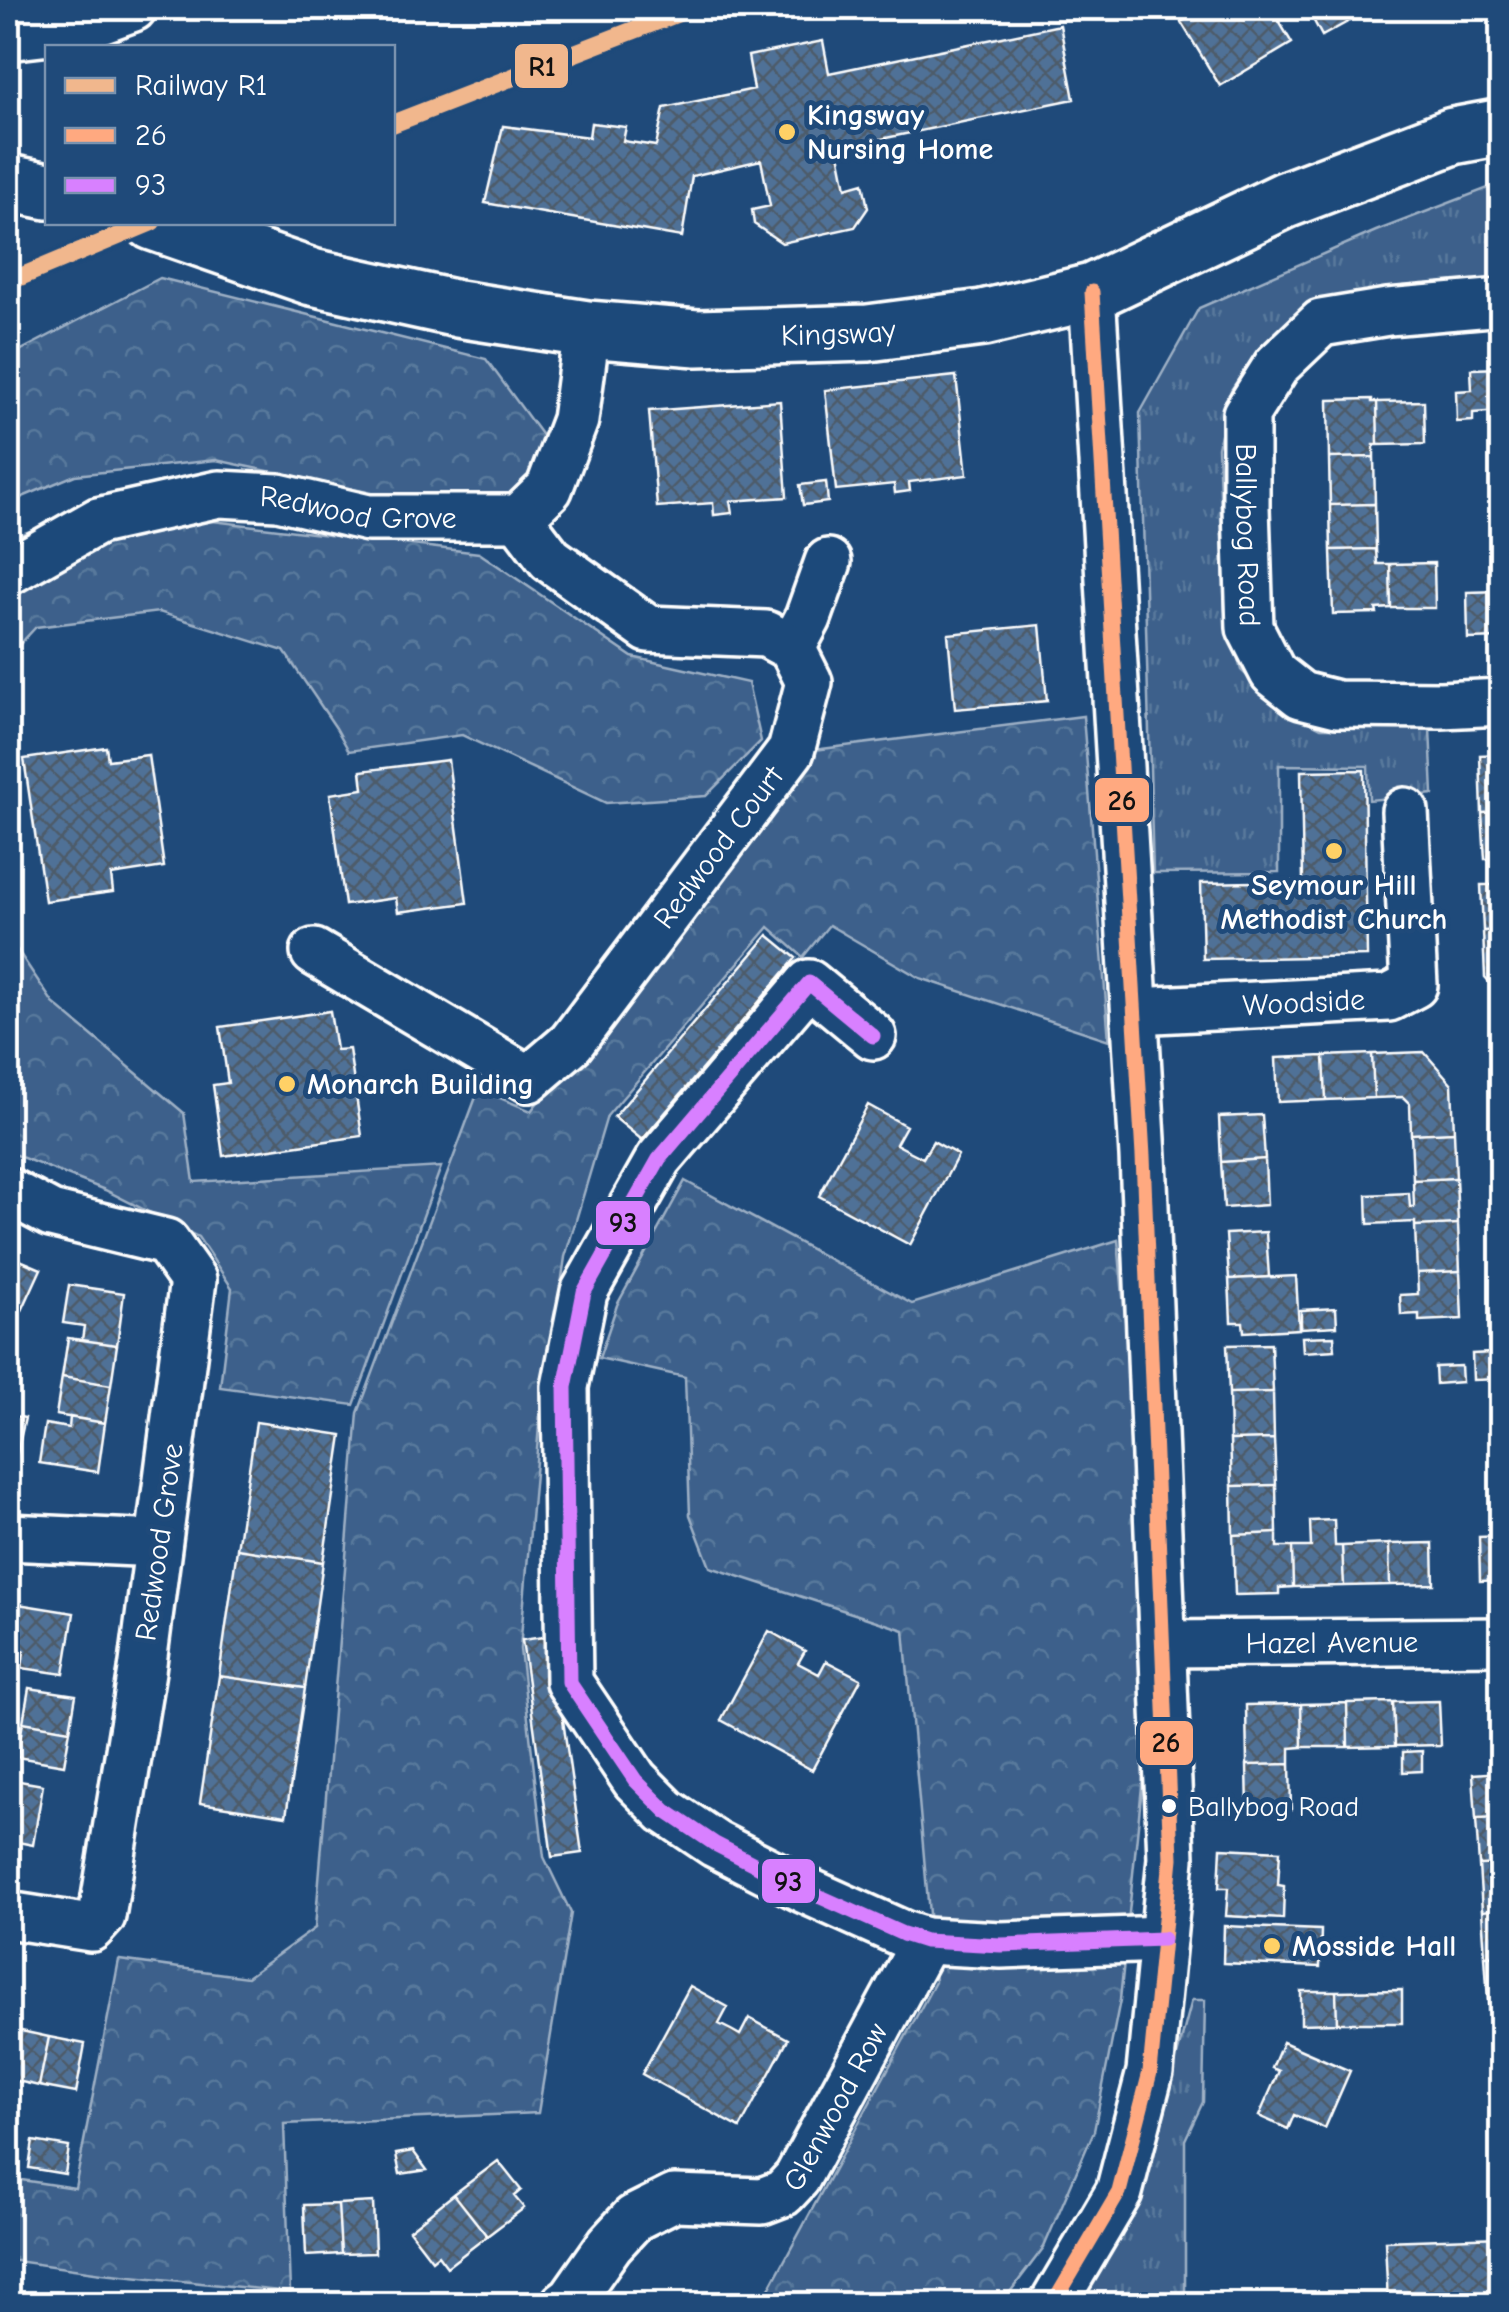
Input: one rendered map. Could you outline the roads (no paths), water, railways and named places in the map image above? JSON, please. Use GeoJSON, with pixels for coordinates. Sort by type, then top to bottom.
{"type":"FeatureCollection","features":[{"type":"Feature","properties":{"kind":"main road","name":"Kingsway"},"geometry":{"type":"LineString","coordinates":[[162,225],[312,277],[458,309],[587,329],[697,338],[868,332],[983,318],[1092,292],[1285,200],[1453,136],[1502,127]]}},
{"type":"Feature","properties":{"kind":"main road"},"geometry":{"type":"LineString","coordinates":[[8,183],[45,190]]}},
{"type":"Feature","properties":{"kind":"street"},"geometry":{"type":"LineString","coordinates":[[8,37],[75,29],[134,8]]}},
{"type":"Feature","properties":{"kind":"street"},"geometry":{"type":"LineString","coordinates":[[1052,2304],[1120,2192],[1150,2072],[1171,1858],[1136,1011],[1092,292]]}},
{"type":"Feature","properties":{"kind":"street","name":"Ballybog Road"},"geometry":{"type":"LineString","coordinates":[[1502,302],[1388,312],[1321,323],[1277,365],[1246,414],[1250,628],[1273,672],[1301,694],[1337,704],[1502,702]]}},
{"type":"Feature","properties":{"kind":"street"},"geometry":{"type":"LineString","coordinates":[[587,329],[575,420],[549,489],[519,518],[550,558],[648,628],[766,634],[792,648],[808,618],[828,562]]}},
{"type":"Feature","properties":{"kind":"street","name":"Redwood Grove"},"geometry":{"type":"LineString","coordinates":[[8,572],[98,521],[219,494],[278,497],[368,518],[519,518]]}},
{"type":"Feature","properties":{"kind":"street","name":"Redwood Court"},"geometry":{"type":"LineString","coordinates":[[314,952],[529,1079],[572,1043],[791,751],[809,682],[792,648]]}},
{"type":"Feature","properties":{"kind":"street","name":"Woodside"},"geometry":{"type":"LineString","coordinates":[[1136,1011],[1389,998],[1414,985],[1405,811]]}},
{"type":"Feature","properties":{"kind":"street"},"geometry":{"type":"LineString","coordinates":[[873,1036],[809,983],[658,1159],[584,1292],[565,1387],[569,1682],[635,1780],[666,1811],[714,1844],[903,1934],[925,1941],[1000,1945],[1163,1939]]}},
{"type":"Feature","properties":{"kind":"street","name":"Redwood Grove"},"geometry":{"type":"LineString","coordinates":[[8,1191],[51,1214],[166,1242],[193,1280],[142,1672],[102,1916],[91,1928],[8,1915]]}},
{"type":"Feature","properties":{"kind":"street"},"geometry":{"type":"LineString","coordinates":[[8,1538],[158,1544]]}},
{"type":"Feature","properties":{"kind":"street","name":"Hazel Avenue"},"geometry":{"type":"LineString","coordinates":[[1164,1644],[1502,1641]]}},
{"type":"Feature","properties":{"kind":"street","name":"Glenwood Row"},"geometry":{"type":"LineString","coordinates":[[564,2304],[634,2218],[674,2198],[762,2201],[783,2193],[797,2178],[925,1941]]}},
{"type":"Feature","properties":{"kind":"rail line","name":"R1"},"geometry":{"type":"LineString","coordinates":[[395,123],[691,8]]}},
{"type":"Feature","properties":{"kind":"rail line","name":"R1"},"geometry":{"type":"LineString","coordinates":[[8,282],[145,225]]}},
{"type":"Feature","properties":{"kind":"place","name":"Kingsway Nursing Home"},"geometry":{"type":"Point","coordinates":[787,132]}},
{"type":"Feature","properties":{"kind":"place","name":"Seymour Hill Methodist Church"},"geometry":{"type":"Point","coordinates":[1334,851]}},
{"type":"Feature","properties":{"kind":"place","name":"Monarch Building"},"geometry":{"type":"Point","coordinates":[287,1084]}},
{"type":"Feature","properties":{"kind":"place","name":"Ballybog Road"},"geometry":{"type":"Point","coordinates":[1169,1806]}},
{"type":"Feature","properties":{"kind":"place","name":"Mosside Hall"},"geometry":{"type":"Point","coordinates":[1272,1946]}}]}
